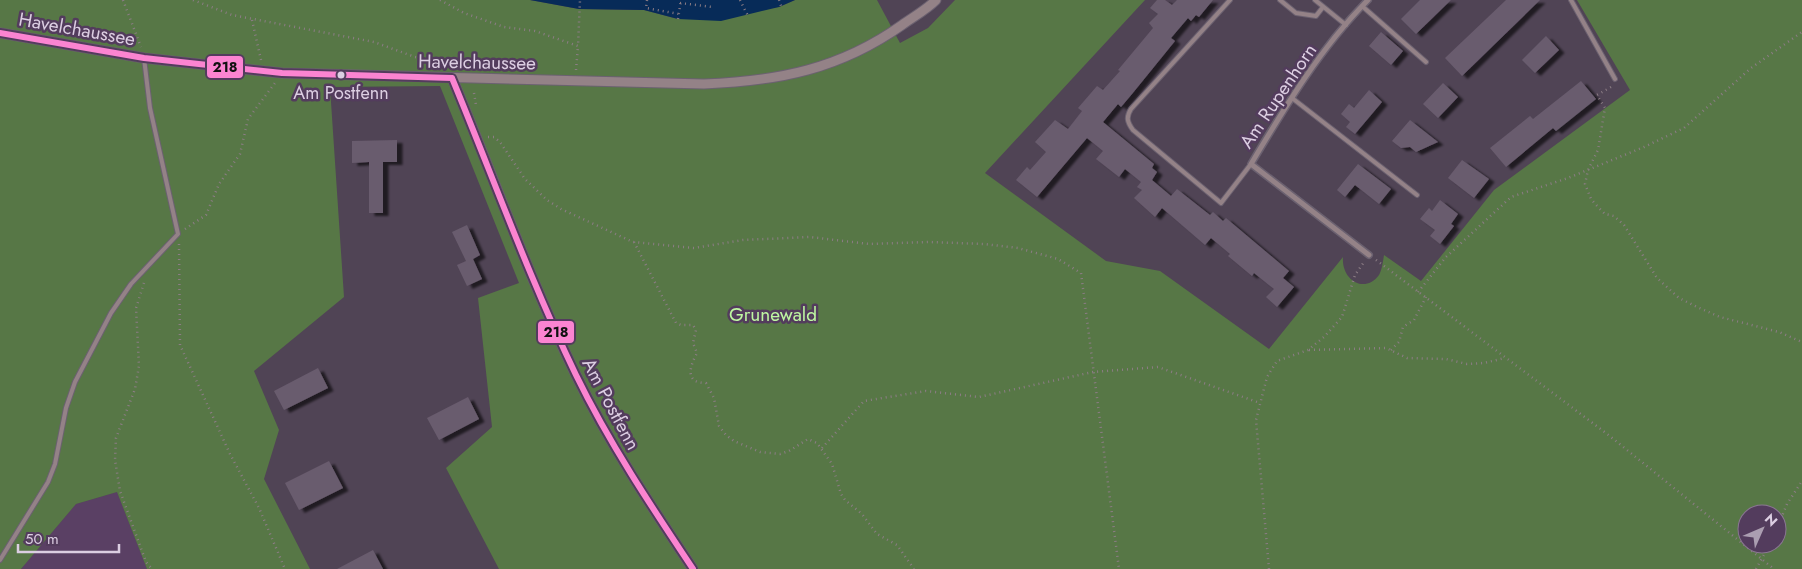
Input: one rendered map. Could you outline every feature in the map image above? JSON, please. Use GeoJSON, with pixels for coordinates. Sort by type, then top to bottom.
{"type":"FeatureCollection","features":[{"type":"Feature","properties":{"kind":"street","name":"Havelchaussee"},"geometry":{"type":"LineString","coordinates":[[0,33],[144,58],[282,73],[704,84],[746,82],[789,76],[835,63],[876,44],[936,0]]}},
{"type":"Feature","properties":{"kind":"street","name":"Am Rupenhorn"},"geometry":{"type":"LineString","coordinates":[[1368,0],[1317,60],[1251,164],[1369,255]]}},
{"type":"Feature","properties":{"kind":"street","name":"Am Postfenn"},"geometry":{"type":"LineString","coordinates":[[452,78],[554,327],[577,376],[617,450],[692,569]]}},
{"type":"Feature","properties":{"kind":"lane"},"geometry":{"type":"LineString","coordinates":[[1230,0],[1127,115],[1128,122],[1133,130],[1221,203],[1251,164]]}},
{"type":"Feature","properties":{"kind":"lane"},"geometry":{"type":"LineString","coordinates":[[1280,0],[1296,13],[1316,16],[1323,7]]}},
{"type":"Feature","properties":{"kind":"lane"},"geometry":{"type":"LineString","coordinates":[[1315,0],[1346,25]]}},
{"type":"Feature","properties":{"kind":"lane"},"geometry":{"type":"LineString","coordinates":[[1571,0],[1615,79]]}},
{"type":"Feature","properties":{"kind":"lane"},"geometry":{"type":"LineString","coordinates":[[1362,6],[1426,62]]}},
{"type":"Feature","properties":{"kind":"lane"},"geometry":{"type":"LineString","coordinates":[[0,560],[48,482],[55,464],[66,408],[75,382],[111,313],[131,284],[178,234],[150,108],[144,58]]}},
{"type":"Feature","properties":{"kind":"lane"},"geometry":{"type":"LineString","coordinates":[[1292,98],[1417,195]]}},
{"type":"Feature","properties":{"kind":"path"},"geometry":{"type":"LineString","coordinates":[[123,0],[128,9],[144,58]]}},
{"type":"Feature","properties":{"kind":"path"},"geometry":{"type":"LineString","coordinates":[[193,0],[252,20],[275,22],[374,42],[415,58],[432,60]]}},
{"type":"Feature","properties":{"kind":"path"},"geometry":{"type":"LineString","coordinates":[[440,0],[464,13],[504,26],[535,31],[578,46]]}},
{"type":"Feature","properties":{"kind":"path"},"geometry":{"type":"LineString","coordinates":[[576,81],[580,0]]}},
{"type":"Feature","properties":{"kind":"path"},"geometry":{"type":"LineString","coordinates":[[647,0],[646,8],[679,14]]}},
{"type":"Feature","properties":{"kind":"path"},"geometry":{"type":"LineString","coordinates":[[740,0],[748,16]]}},
{"type":"Feature","properties":{"kind":"path"},"geometry":{"type":"LineString","coordinates":[[779,0],[781,6]]}},
{"type":"Feature","properties":{"kind":"path"},"geometry":{"type":"LineString","coordinates":[[678,19],[681,2],[712,7]]}},
{"type":"Feature","properties":{"kind":"path"},"geometry":{"type":"LineString","coordinates":[[252,20],[262,70]]}},
{"type":"Feature","properties":{"kind":"path"},"geometry":{"type":"LineString","coordinates":[[1418,292],[1446,257],[1511,197],[1588,170],[1684,128],[1751,68],[1802,32]]}},
{"type":"Feature","properties":{"kind":"path"},"geometry":{"type":"LineString","coordinates":[[282,73],[248,119],[240,154],[219,184],[206,215],[178,234],[181,266],[180,345],[230,454],[259,508],[285,569]]}},
{"type":"Feature","properties":{"kind":"path"},"geometry":{"type":"LineString","coordinates":[[1615,79],[1617,82],[1597,95],[1605,108],[1598,137],[1598,150],[1588,170],[1585,184],[1591,199],[1605,214],[1614,216],[1624,225],[1657,278],[1679,298],[1720,316],[1779,332],[1802,342]]}},
{"type":"Feature","properties":{"kind":"path"},"geometry":{"type":"LineString","coordinates":[[474,93],[476,107]]}},
{"type":"Feature","properties":{"kind":"path"},"geometry":{"type":"LineString","coordinates":[[484,130],[487,138],[494,137],[500,142],[525,179],[547,200],[605,231],[637,244],[676,323],[693,325],[696,330],[694,343],[697,353],[689,367],[690,372],[697,381],[706,383],[714,398],[717,420],[726,435],[745,447],[772,454],[788,451],[808,439],[817,442],[832,464],[840,494],[862,514],[877,534],[897,545],[914,569]]}},
{"type":"Feature","properties":{"kind":"path"},"geometry":{"type":"LineString","coordinates":[[633,242],[694,248],[742,240],[810,237],[869,244],[929,242],[984,244],[1018,248],[1050,257],[1081,273],[1119,569]]}},
{"type":"Feature","properties":{"kind":"path"},"geometry":{"type":"LineString","coordinates":[[1308,350],[1324,337],[1342,317],[1355,275],[1369,255],[1606,433],[1774,569]]}},
{"type":"Feature","properties":{"kind":"path"},"geometry":{"type":"LineString","coordinates":[[149,264],[136,308],[139,366],[135,389],[116,438],[116,460],[120,491],[146,562],[152,569]]}},
{"type":"Feature","properties":{"kind":"path"},"geometry":{"type":"LineString","coordinates":[[1391,350],[1399,342],[1403,327],[1414,320],[1426,297]]}},
{"type":"Feature","properties":{"kind":"path"},"geometry":{"type":"LineString","coordinates":[[1269,569],[1256,446],[1256,420],[1267,377],[1277,361],[1308,350],[1364,347],[1386,348],[1407,358],[1446,359],[1467,364],[1484,363],[1506,358]]}},
{"type":"Feature","properties":{"kind":"path"},"geometry":{"type":"LineString","coordinates":[[822,448],[864,401],[926,391],[979,397],[1093,372],[1158,366],[1260,403]]}},
{"type":"Feature","properties":{"kind":"path"},"geometry":{"type":"LineString","coordinates":[[1786,504],[1802,481]]}},
{"type":"Feature","properties":{"kind":"path"},"geometry":{"type":"LineString","coordinates":[[1756,569],[1765,554]]}},
{"type":"Feature","properties":{"kind":"shaded area"},"geometry":{"type":"Polygon","coordinates":[[[117,492],[147,569],[21,569],[76,504],[117,492]]]}},
{"type":"Feature","properties":{"kind":"green space","name":"Grunewald"},"geometry":{"type":"Polygon","coordinates":[[[0,0],[530,0],[579,9],[644,10],[678,19],[779,7],[795,0],[877,0],[900,43],[928,28],[955,0],[1145,0],[985,173],[1106,261],[1160,271],[1269,349],[1343,257],[1343,265],[1346,272],[1350,278],[1360,284],[1367,284],[1379,275],[1384,255],[1421,281],[1494,190],[1630,90],[1577,0],[1802,0],[1802,569],[499,569],[446,468],[492,427],[478,298],[519,283],[440,86],[330,87],[344,297],[254,371],[279,430],[264,479],[310,569],[147,569],[117,492],[76,504],[21,569],[0,569],[0,0]]]}},
{"type":"Feature","properties":{"kind":"water"},"geometry":{"type":"Polygon","coordinates":[[[530,0],[795,0],[779,7],[721,21],[678,19],[644,10],[579,9],[530,0]]]}},
{"type":"Feature","properties":{"kind":"building"},"geometry":{"type":"Polygon","coordinates":[[[1157,0],[1165,0],[1172,5],[1177,0],[1213,0],[1199,17],[1196,15],[1191,21],[1188,18],[1171,38],[1175,41],[1132,94],[1121,107],[1118,104],[1103,122],[1154,164],[1152,168],[1157,172],[1152,180],[1171,196],[1177,189],[1210,215],[1213,212],[1223,221],[1226,218],[1289,271],[1283,278],[1294,287],[1277,307],[1266,297],[1274,289],[1254,273],[1252,276],[1228,256],[1230,254],[1211,238],[1205,245],[1162,208],[1155,217],[1134,198],[1142,190],[1137,187],[1141,182],[1125,169],[1119,177],[1096,159],[1103,151],[1087,138],[1037,197],[1016,180],[1027,167],[1030,170],[1046,152],[1035,142],[1055,120],[1068,129],[1082,111],[1078,108],[1097,86],[1103,90],[1120,71],[1118,70],[1153,28],[1149,23],[1158,14],[1150,8],[1157,0]]]}},
{"type":"Feature","properties":{"kind":"building"},"geometry":{"type":"Polygon","coordinates":[[[1420,0],[1451,0],[1416,34],[1401,19],[1420,0]]]}},
{"type":"Feature","properties":{"kind":"building"},"geometry":{"type":"Polygon","coordinates":[[[1506,0],[1540,0],[1462,76],[1445,58],[1506,0]]]}},
{"type":"Feature","properties":{"kind":"building"},"geometry":{"type":"Polygon","coordinates":[[[1381,32],[1403,51],[1391,65],[1369,46],[1381,32]]]}},
{"type":"Feature","properties":{"kind":"building"},"geometry":{"type":"Polygon","coordinates":[[[1546,36],[1559,50],[1535,73],[1522,60],[1546,36]]]}},
{"type":"Feature","properties":{"kind":"building"},"geometry":{"type":"Polygon","coordinates":[[[1581,81],[1596,99],[1556,131],[1553,128],[1506,167],[1490,148],[1530,116],[1533,119],[1581,81]]]}},
{"type":"Feature","properties":{"kind":"building"},"geometry":{"type":"Polygon","coordinates":[[[1443,83],[1458,97],[1438,118],[1423,104],[1443,83]]]}},
{"type":"Feature","properties":{"kind":"building"},"geometry":{"type":"Polygon","coordinates":[[[1369,90],[1382,102],[1355,134],[1346,127],[1350,122],[1341,114],[1349,104],[1354,108],[1369,90]]]}},
{"type":"Feature","properties":{"kind":"building"},"geometry":{"type":"Polygon","coordinates":[[[1410,120],[1438,142],[1416,152],[1410,147],[1401,148],[1392,141],[1410,120]]]}},
{"type":"Feature","properties":{"kind":"building"},"geometry":{"type":"Polygon","coordinates":[[[397,140],[397,162],[383,162],[383,213],[369,213],[369,162],[352,163],[352,141],[397,140]]]}},
{"type":"Feature","properties":{"kind":"building"},"geometry":{"type":"Polygon","coordinates":[[[1462,160],[1489,179],[1474,198],[1448,178],[1462,160]]]}},
{"type":"Feature","properties":{"kind":"building"},"geometry":{"type":"Polygon","coordinates":[[[1358,164],[1391,189],[1379,204],[1355,185],[1345,197],[1337,190],[1358,164]]]}},
{"type":"Feature","properties":{"kind":"building"},"geometry":{"type":"Polygon","coordinates":[[[1440,200],[1458,214],[1451,224],[1454,226],[1440,244],[1430,236],[1435,230],[1420,219],[1429,208],[1432,211],[1440,200]]]}},
{"type":"Feature","properties":{"kind":"building"},"geometry":{"type":"Polygon","coordinates":[[[467,225],[480,255],[473,259],[482,279],[467,286],[457,265],[466,261],[452,232],[467,225]]]}},
{"type":"Feature","properties":{"kind":"building"},"geometry":{"type":"Polygon","coordinates":[[[318,368],[328,388],[284,410],[274,391],[318,368]]]}},
{"type":"Feature","properties":{"kind":"building"},"geometry":{"type":"Polygon","coordinates":[[[468,397],[479,419],[439,440],[427,418],[468,397]]]}},
{"type":"Feature","properties":{"kind":"building"},"geometry":{"type":"Polygon","coordinates":[[[329,461],[343,488],[299,510],[285,483],[329,461]]]}},
{"type":"Feature","properties":{"kind":"building"},"geometry":{"type":"Polygon","coordinates":[[[373,550],[383,569],[337,569],[373,550]]]}},
{"type":"Feature","properties":{"kind":"transit line","name":"218"},"geometry":{"type":"LineString","coordinates":[[0,33],[144,58],[282,73],[452,78]]}},
{"type":"Feature","properties":{"kind":"transit line","name":"218"},"geometry":{"type":"LineString","coordinates":[[452,78],[527,265],[576,375],[616,450],[693,569]]}},
{"type":"Feature","properties":{"kind":"place","name":"Am Postfenn"},"geometry":{"type":"Point","coordinates":[341,75]}}]}
